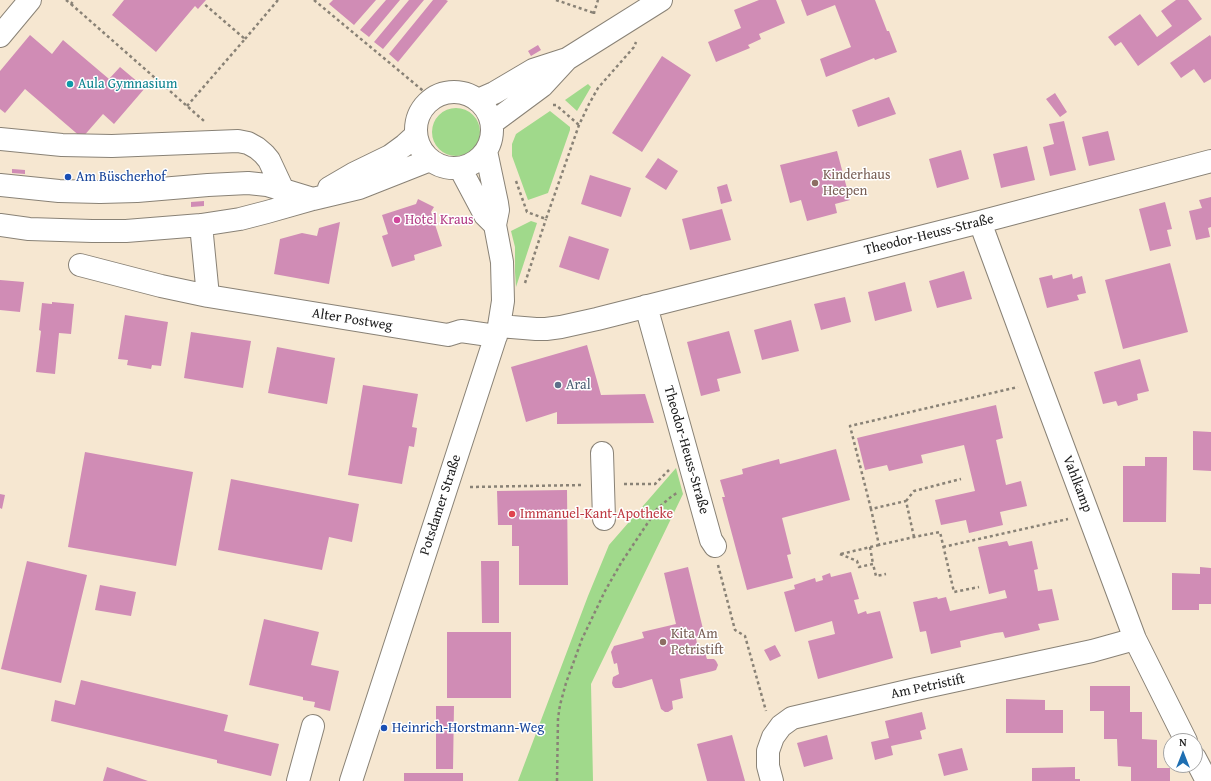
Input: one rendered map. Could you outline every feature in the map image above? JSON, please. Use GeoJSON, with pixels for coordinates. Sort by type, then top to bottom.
{"type":"FeatureCollection","features":[{"type":"Feature","properties":{"kind":"street"},"geometry":{"type":"LineString","coordinates":[[0,36],[30,0]]}},
{"type":"Feature","properties":{"kind":"street"},"geometry":{"type":"LineString","coordinates":[[478,100],[494,93],[533,70],[566,59],[661,0]]}},
{"type":"Feature","properties":{"kind":"street"},"geometry":{"type":"LineString","coordinates":[[492,123],[542,86],[566,59]]}},
{"type":"Feature","properties":{"kind":"street"},"geometry":{"type":"LineString","coordinates":[[456,92],[470,95],[478,100],[488,113],[492,123],[493,133],[486,151],[480,158],[471,164],[460,168],[448,168],[438,165],[430,160],[423,152],[416,135],[418,119],[423,108],[432,99],[441,94],[456,92]]}},
{"type":"Feature","properties":{"kind":"street"},"geometry":{"type":"LineString","coordinates":[[0,185],[59,191],[100,192],[138,191],[248,183],[267,185],[313,199],[353,174],[390,156],[416,135]]}},
{"type":"Feature","properties":{"kind":"street"},"geometry":{"type":"LineString","coordinates":[[0,139],[62,145],[100,146],[238,141],[248,143],[264,154],[269,160],[283,190]]}},
{"type":"Feature","properties":{"kind":"street","name":"Potsdamer Straße"},"geometry":{"type":"LineString","coordinates":[[351,781],[498,331],[503,301],[503,275],[500,248],[495,225],[498,210],[486,151]]}},
{"type":"Feature","properties":{"kind":"street"},"geometry":{"type":"LineString","coordinates":[[0,225],[29,229],[92,231],[134,230],[201,225],[240,219],[359,188],[430,160]]}},
{"type":"Feature","properties":{"kind":"street","name":"Theodor-Heuss-Straße"},"geometry":{"type":"LineString","coordinates":[[498,331],[546,329],[597,319],[980,222],[1211,161]]}},
{"type":"Feature","properties":{"kind":"street","name":"Potsdamer Straße"},"geometry":{"type":"LineString","coordinates":[[460,168],[485,214],[495,225]]}},
{"type":"Feature","properties":{"kind":"street","name":"Vahlkamp"},"geometry":{"type":"LineString","coordinates":[[980,222],[1135,639],[1182,733]]}},
{"type":"Feature","properties":{"kind":"street"},"geometry":{"type":"LineString","coordinates":[[201,225],[208,296]]}},
{"type":"Feature","properties":{"kind":"street","name":"Alter Postweg"},"geometry":{"type":"LineString","coordinates":[[80,265],[161,286],[208,296],[448,335],[461,331],[498,331]]}},
{"type":"Feature","properties":{"kind":"street","name":"Theodor-Heuss-Straße"},"geometry":{"type":"LineString","coordinates":[[646,306],[695,485],[711,540],[715,546]]}},
{"type":"Feature","properties":{"kind":"street"},"geometry":{"type":"LineString","coordinates":[[602,454],[604,519]]}},
{"type":"Feature","properties":{"kind":"street","name":"Am Petristift"},"geometry":{"type":"LineString","coordinates":[[772,737],[781,726],[792,718],[916,689],[1092,651],[1135,639]]}},
{"type":"Feature","properties":{"kind":"street"},"geometry":{"type":"LineString","coordinates":[[298,781],[313,726]]}},
{"type":"Feature","properties":{"kind":"street"},"geometry":{"type":"LineString","coordinates":[[772,737],[768,751],[768,766],[772,781]]}},
{"type":"Feature","properties":{"kind":"path"},"geometry":{"type":"LineString","coordinates":[[66,0],[218,133],[226,142]]}},
{"type":"Feature","properties":{"kind":"path"},"geometry":{"type":"LineString","coordinates":[[71,4],[74,0]]}},
{"type":"Feature","properties":{"kind":"path"},"geometry":{"type":"LineString","coordinates":[[187,106],[278,0]]}},
{"type":"Feature","properties":{"kind":"path"},"geometry":{"type":"LineString","coordinates":[[314,0],[432,99]]}},
{"type":"Feature","properties":{"kind":"path"},"geometry":{"type":"LineString","coordinates":[[556,0],[594,13]]}},
{"type":"Feature","properties":{"kind":"path"},"geometry":{"type":"LineString","coordinates":[[203,3],[245,39]]}},
{"type":"Feature","properties":{"kind":"path"},"geometry":{"type":"LineString","coordinates":[[525,284],[579,125],[598,88],[634,47],[636,41]]}},
{"type":"Feature","properties":{"kind":"path"},"geometry":{"type":"LineString","coordinates":[[522,100],[556,105],[579,125]]}},
{"type":"Feature","properties":{"kind":"path"},"geometry":{"type":"LineString","coordinates":[[527,212],[546,219]]}},
{"type":"Feature","properties":{"kind":"path"},"geometry":{"type":"LineString","coordinates":[[879,545],[850,426],[1039,382]]}},
{"type":"Feature","properties":{"kind":"path"},"geometry":{"type":"LineString","coordinates":[[871,509],[906,501],[914,491],[962,479]]}},
{"type":"Feature","properties":{"kind":"path"},"geometry":{"type":"LineString","coordinates":[[557,781],[558,718],[560,704],[582,639],[621,563],[657,509],[672,496],[695,485]]}},
{"type":"Feature","properties":{"kind":"path"},"geometry":{"type":"LineString","coordinates":[[906,501],[914,537]]}},
{"type":"Feature","properties":{"kind":"path"},"geometry":{"type":"LineString","coordinates":[[943,547],[1088,514]]}},
{"type":"Feature","properties":{"kind":"path"},"geometry":{"type":"LineString","coordinates":[[874,564],[859,567],[857,561],[840,554],[940,532],[954,592],[979,587]]}},
{"type":"Feature","properties":{"kind":"path"},"geometry":{"type":"LineString","coordinates":[[715,546],[717,562],[735,630],[745,636],[772,737]]}},
{"type":"Feature","properties":{"kind":"path"},"geometry":{"type":"LineString","coordinates":[[870,547],[876,576],[886,574]]}},
{"type":"Feature","properties":{"kind":"green space"},"geometry":{"type":"Polygon","coordinates":[[[588,84],[591,87],[577,111],[565,100],[588,84]]]}},
{"type":"Feature","properties":{"kind":"green space"},"geometry":{"type":"Polygon","coordinates":[[[451,108],[461,108],[473,115],[480,127],[480,137],[473,149],[461,156],[451,156],[443,152],[436,145],[432,137],[432,127],[436,119],[443,112],[451,108]]]}},
{"type":"Feature","properties":{"kind":"green space"},"geometry":{"type":"Polygon","coordinates":[[[550,111],[570,127],[570,130],[548,193],[528,200],[512,156],[512,144],[516,134],[550,111]]]}},
{"type":"Feature","properties":{"kind":"green space"},"geometry":{"type":"Polygon","coordinates":[[[531,221],[537,223],[516,287],[515,247],[511,231],[531,221]]]}},
{"type":"Feature","properties":{"kind":"green space"},"geometry":{"type":"Polygon","coordinates":[[[676,468],[683,494],[591,684],[593,781],[518,781],[588,596],[609,545],[676,468]]]}},
{"type":"Feature","properties":{"kind":"building"},"geometry":{"type":"Polygon","coordinates":[[[124,0],[206,0],[198,9],[195,6],[156,52],[112,15],[124,0]]]}},
{"type":"Feature","properties":{"kind":"building"},"geometry":{"type":"Polygon","coordinates":[[[333,0],[376,0],[354,25],[329,4],[333,0]]]}},
{"type":"Feature","properties":{"kind":"building"},"geometry":{"type":"Polygon","coordinates":[[[386,0],[400,0],[369,37],[360,30],[386,0]]]}},
{"type":"Feature","properties":{"kind":"building"},"geometry":{"type":"Polygon","coordinates":[[[409,0],[424,0],[383,49],[374,42],[409,0]]]}},
{"type":"Feature","properties":{"kind":"building"},"geometry":{"type":"Polygon","coordinates":[[[433,0],[448,1],[398,62],[389,54],[433,0]]]}},
{"type":"Feature","properties":{"kind":"building"},"geometry":{"type":"Polygon","coordinates":[[[759,0],[776,0],[785,23],[759,34],[761,39],[748,45],[750,48],[716,62],[708,42],[741,28],[734,10],[759,0]]]}},
{"type":"Feature","properties":{"kind":"building"},"geometry":{"type":"Polygon","coordinates":[[[801,0],[875,0],[897,52],[875,60],[874,58],[826,77],[820,59],[851,47],[835,5],[807,16],[801,0]]]}},
{"type":"Feature","properties":{"kind":"building"},"geometry":{"type":"Polygon","coordinates":[[[1176,0],[1188,0],[1202,19],[1138,66],[1121,42],[1115,46],[1108,37],[1140,14],[1157,37],[1172,26],[1161,11],[1176,0]]]}},
{"type":"Feature","properties":{"kind":"building","name":"Aula Gymnasium"},"geometry":{"type":"Polygon","coordinates":[[[30,35],[52,54],[63,40],[109,79],[120,67],[145,88],[114,124],[103,114],[82,138],[25,89],[5,113],[0,109],[0,71],[30,35]]]}},
{"type":"Feature","properties":{"kind":"building"},"geometry":{"type":"Polygon","coordinates":[[[1210,35],[1211,79],[1204,83],[1194,69],[1181,78],[1170,63],[1210,35]]]}},
{"type":"Feature","properties":{"kind":"building"},"geometry":{"type":"Polygon","coordinates":[[[538,45],[541,50],[531,56],[528,51],[538,45]]]}},
{"type":"Feature","properties":{"kind":"building"},"geometry":{"type":"Polygon","coordinates":[[[662,56],[691,75],[642,152],[612,133],[662,56]]]}},
{"type":"Feature","properties":{"kind":"building"},"geometry":{"type":"Polygon","coordinates":[[[1055,93],[1067,112],[1060,117],[1046,99],[1055,93]]]}},
{"type":"Feature","properties":{"kind":"building"},"geometry":{"type":"Polygon","coordinates":[[[889,97],[896,114],[858,127],[852,110],[889,97]]]}},
{"type":"Feature","properties":{"kind":"building"},"geometry":{"type":"Polygon","coordinates":[[[1064,121],[1076,170],[1050,176],[1043,147],[1054,144],[1049,124],[1064,121]]]}},
{"type":"Feature","properties":{"kind":"building"},"geometry":{"type":"Polygon","coordinates":[[[1108,131],[1115,160],[1089,166],[1082,137],[1108,131]]]}},
{"type":"Feature","properties":{"kind":"building"},"geometry":{"type":"Polygon","coordinates":[[[1027,146],[1035,180],[1001,188],[993,154],[1027,146]]]}},
{"type":"Feature","properties":{"kind":"building"},"geometry":{"type":"Polygon","coordinates":[[[961,150],[969,179],[937,188],[929,159],[961,150]]]}},
{"type":"Feature","properties":{"kind":"building","name":"Kinderhaus Heepen"},"geometry":{"type":"Polygon","coordinates":[[[837,151],[850,200],[835,204],[837,213],[807,221],[801,200],[790,203],[780,165],[837,151]]]}},
{"type":"Feature","properties":{"kind":"building"},"geometry":{"type":"Polygon","coordinates":[[[658,158],[678,171],[666,190],[645,177],[658,158]]]}},
{"type":"Feature","properties":{"kind":"building"},"geometry":{"type":"Polygon","coordinates":[[[12,169],[25,170],[25,174],[12,173],[12,169]]]}},
{"type":"Feature","properties":{"kind":"building"},"geometry":{"type":"Polygon","coordinates":[[[590,175],[631,188],[621,217],[581,204],[590,175]]]}},
{"type":"Feature","properties":{"kind":"building"},"geometry":{"type":"Polygon","coordinates":[[[727,184],[732,201],[721,204],[717,187],[727,184]]]}},
{"type":"Feature","properties":{"kind":"building"},"geometry":{"type":"Polygon","coordinates":[[[1211,197],[1211,227],[1208,228],[1210,237],[1196,240],[1189,211],[1202,208],[1199,200],[1211,197]]]}},
{"type":"Feature","properties":{"kind":"building"},"geometry":{"type":"Polygon","coordinates":[[[418,199],[434,207],[431,212],[442,246],[414,255],[415,260],[392,267],[382,236],[388,234],[382,215],[416,204],[418,199]]]}},
{"type":"Feature","properties":{"kind":"building"},"geometry":{"type":"Polygon","coordinates":[[[204,201],[204,206],[191,207],[191,202],[204,201]]]}},
{"type":"Feature","properties":{"kind":"building"},"geometry":{"type":"Polygon","coordinates":[[[1165,202],[1172,229],[1167,230],[1171,246],[1150,251],[1139,209],[1165,202]]]}},
{"type":"Feature","properties":{"kind":"building"},"geometry":{"type":"Polygon","coordinates":[[[722,209],[731,240],[690,250],[682,219],[722,209]]]}},
{"type":"Feature","properties":{"kind":"building"},"geometry":{"type":"Polygon","coordinates":[[[340,222],[329,284],[274,274],[280,239],[302,233],[317,236],[319,228],[340,222]]]}},
{"type":"Feature","properties":{"kind":"building"},"geometry":{"type":"Polygon","coordinates":[[[569,236],[609,249],[599,280],[559,267],[569,236]]]}},
{"type":"Feature","properties":{"kind":"building"},"geometry":{"type":"Polygon","coordinates":[[[1170,263],[1188,332],[1123,349],[1105,280],[1170,263]]]}},
{"type":"Feature","properties":{"kind":"building"},"geometry":{"type":"Polygon","coordinates":[[[964,271],[972,299],[937,308],[929,281],[964,271]]]}},
{"type":"Feature","properties":{"kind":"building"},"geometry":{"type":"Polygon","coordinates":[[[1072,274],[1073,279],[1082,276],[1086,293],[1077,295],[1079,300],[1047,308],[1039,278],[1052,275],[1053,279],[1072,274]]]}},
{"type":"Feature","properties":{"kind":"building"},"geometry":{"type":"Polygon","coordinates":[[[0,280],[24,282],[20,312],[0,310],[0,280]]]}},
{"type":"Feature","properties":{"kind":"building"},"geometry":{"type":"Polygon","coordinates":[[[905,282],[912,311],[875,321],[868,292],[905,282]]]}},
{"type":"Feature","properties":{"kind":"building"},"geometry":{"type":"Polygon","coordinates":[[[845,297],[851,322],[821,330],[814,304],[845,297]]]}},
{"type":"Feature","properties":{"kind":"building"},"geometry":{"type":"Polygon","coordinates":[[[52,302],[74,304],[71,334],[59,333],[55,374],[36,372],[41,331],[39,330],[42,303],[52,304],[52,302]]]}},
{"type":"Feature","properties":{"kind":"building"},"geometry":{"type":"Polygon","coordinates":[[[125,315],[168,322],[161,366],[152,365],[151,369],[127,365],[128,360],[118,359],[125,315]]]}},
{"type":"Feature","properties":{"kind":"building"},"geometry":{"type":"Polygon","coordinates":[[[791,320],[799,351],[762,360],[754,330],[791,320]]]}},
{"type":"Feature","properties":{"kind":"building"},"geometry":{"type":"Polygon","coordinates":[[[729,331],[741,373],[717,379],[720,391],[701,396],[687,342],[729,331]]]}},
{"type":"Feature","properties":{"kind":"building"},"geometry":{"type":"Polygon","coordinates":[[[191,332],[251,341],[243,388],[184,378],[191,332]]]}},
{"type":"Feature","properties":{"kind":"building"},"geometry":{"type":"Polygon","coordinates":[[[587,345],[601,395],[645,394],[654,423],[557,424],[557,412],[526,422],[511,367],[587,345]]]}},
{"type":"Feature","properties":{"kind":"building"},"geometry":{"type":"Polygon","coordinates":[[[277,347],[335,358],[327,404],[268,393],[277,347]]]}},
{"type":"Feature","properties":{"kind":"building"},"geometry":{"type":"Polygon","coordinates":[[[1140,359],[1149,391],[1137,394],[1138,400],[1118,406],[1116,401],[1103,404],[1094,372],[1140,359]]]}},
{"type":"Feature","properties":{"kind":"building"},"geometry":{"type":"Polygon","coordinates":[[[363,385],[418,394],[412,427],[417,428],[414,447],[409,446],[402,484],[348,475],[363,385]]]}},
{"type":"Feature","properties":{"kind":"building"},"geometry":{"type":"Polygon","coordinates":[[[996,405],[1003,438],[996,440],[1006,485],[1021,481],[1027,506],[1000,512],[1003,525],[969,533],[966,520],[941,525],[935,500],[975,491],[964,445],[921,455],[923,463],[889,471],[887,465],[865,470],[857,438],[996,405]]]}},
{"type":"Feature","properties":{"kind":"building"},"geometry":{"type":"Polygon","coordinates":[[[1193,431],[1211,432],[1211,471],[1193,470],[1193,431]]]}},
{"type":"Feature","properties":{"kind":"building"},"geometry":{"type":"Polygon","coordinates":[[[836,449],[850,500],[782,518],[791,554],[787,555],[793,578],[747,590],[722,497],[725,497],[720,480],[743,474],[742,469],[779,459],[780,464],[836,449]]]}},
{"type":"Feature","properties":{"kind":"building"},"geometry":{"type":"Polygon","coordinates":[[[85,452],[193,472],[176,566],[68,547],[85,452]]]}},
{"type":"Feature","properties":{"kind":"building"},"geometry":{"type":"Polygon","coordinates":[[[1145,457],[1167,457],[1166,522],[1123,522],[1123,466],[1145,466],[1145,457]]]}},
{"type":"Feature","properties":{"kind":"building"},"geometry":{"type":"Polygon","coordinates":[[[231,479],[359,504],[352,542],[329,537],[322,570],[218,550],[231,479]]]}},
{"type":"Feature","properties":{"kind":"building"},"geometry":{"type":"Polygon","coordinates":[[[567,490],[568,585],[519,585],[519,546],[512,546],[512,525],[498,525],[497,491],[567,490]]]}},
{"type":"Feature","properties":{"kind":"building"},"geometry":{"type":"Polygon","coordinates":[[[0,494],[5,495],[2,509],[0,508],[0,494]]]}},
{"type":"Feature","properties":{"kind":"building"},"geometry":{"type":"Polygon","coordinates":[[[1007,541],[1009,546],[1032,541],[1038,569],[1034,570],[1038,591],[1052,589],[1059,620],[1038,624],[1040,630],[1005,638],[1003,632],[960,641],[961,647],[931,654],[926,631],[920,632],[913,602],[937,597],[938,599],[946,597],[950,611],[1007,598],[1005,590],[989,594],[978,547],[1007,541]]]}},
{"type":"Feature","properties":{"kind":"building"},"geometry":{"type":"Polygon","coordinates":[[[27,561],[87,575],[61,683],[1,669],[27,561]]]}},
{"type":"Feature","properties":{"kind":"building"},"geometry":{"type":"Polygon","coordinates":[[[481,561],[499,561],[499,623],[482,623],[481,561]]]}},
{"type":"Feature","properties":{"kind":"building","name":"Kita Am Petristift"},"geometry":{"type":"Polygon","coordinates":[[[688,567],[703,629],[701,635],[696,638],[698,649],[703,647],[707,659],[714,659],[718,665],[716,670],[680,679],[683,698],[672,701],[673,709],[665,712],[661,709],[652,679],[621,688],[615,688],[613,686],[613,677],[619,674],[617,663],[614,664],[611,652],[614,646],[644,638],[642,632],[676,624],[664,573],[688,567]]]}},
{"type":"Feature","properties":{"kind":"building"},"geometry":{"type":"Polygon","coordinates":[[[1200,567],[1211,568],[1211,604],[1199,604],[1199,610],[1172,610],[1172,573],[1200,574],[1200,567]]]}},
{"type":"Feature","properties":{"kind":"building"},"geometry":{"type":"Polygon","coordinates":[[[851,572],[859,599],[854,600],[858,614],[866,611],[867,614],[880,611],[893,658],[818,679],[808,641],[835,634],[832,621],[795,632],[784,592],[795,589],[794,585],[815,578],[816,582],[823,580],[822,576],[830,573],[831,577],[851,572]]]}},
{"type":"Feature","properties":{"kind":"building"},"geometry":{"type":"Polygon","coordinates":[[[100,585],[136,592],[131,616],[95,610],[100,585]]]}},
{"type":"Feature","properties":{"kind":"building"},"geometry":{"type":"Polygon","coordinates":[[[264,619],[319,632],[311,665],[339,671],[330,711],[314,707],[315,702],[303,700],[303,697],[249,685],[264,619]]]}},
{"type":"Feature","properties":{"kind":"building"},"geometry":{"type":"Polygon","coordinates":[[[447,632],[511,632],[511,698],[447,698],[447,632]]]}},
{"type":"Feature","properties":{"kind":"building"},"geometry":{"type":"Polygon","coordinates":[[[775,645],[781,656],[770,661],[764,650],[775,645]]]}},
{"type":"Feature","properties":{"kind":"building"},"geometry":{"type":"Polygon","coordinates":[[[81,680],[228,715],[224,731],[279,744],[271,776],[217,763],[217,760],[51,721],[55,700],[75,705],[81,680]]]}},
{"type":"Feature","properties":{"kind":"building"},"geometry":{"type":"Polygon","coordinates":[[[1090,686],[1130,686],[1130,712],[1142,712],[1142,739],[1157,740],[1157,768],[1163,768],[1163,773],[1170,773],[1170,781],[1131,781],[1131,767],[1118,766],[1117,739],[1104,739],[1104,711],[1090,711],[1090,686]]]}},
{"type":"Feature","properties":{"kind":"building"},"geometry":{"type":"Polygon","coordinates":[[[1006,699],[1045,700],[1045,710],[1063,710],[1063,733],[1006,733],[1006,699]]]}},
{"type":"Feature","properties":{"kind":"building"},"geometry":{"type":"Polygon","coordinates":[[[436,706],[454,706],[453,769],[436,769],[436,706]]]}},
{"type":"Feature","properties":{"kind":"building"},"geometry":{"type":"Polygon","coordinates":[[[922,712],[926,729],[920,731],[922,739],[891,746],[893,755],[875,760],[871,742],[889,738],[885,721],[922,712]]]}},
{"type":"Feature","properties":{"kind":"building"},"geometry":{"type":"Polygon","coordinates":[[[732,735],[745,781],[707,781],[697,744],[732,735]]]}},
{"type":"Feature","properties":{"kind":"building"},"geometry":{"type":"Polygon","coordinates":[[[827,735],[833,759],[804,767],[797,743],[827,735]]]}},
{"type":"Feature","properties":{"kind":"building"},"geometry":{"type":"Polygon","coordinates":[[[962,748],[968,770],[944,776],[938,754],[962,748]]]}},
{"type":"Feature","properties":{"kind":"building"},"geometry":{"type":"Polygon","coordinates":[[[107,767],[148,781],[103,781],[107,767]]]}},
{"type":"Feature","properties":{"kind":"building"},"geometry":{"type":"Polygon","coordinates":[[[1075,767],[1075,779],[1080,779],[1080,781],[1032,781],[1032,768],[1075,767]]]}},
{"type":"Feature","properties":{"kind":"building"},"geometry":{"type":"Polygon","coordinates":[[[404,773],[463,773],[463,781],[404,781],[404,773]]]}},
{"type":"Feature","properties":{"kind":"place","name":"Aula Gymnasium"},"geometry":{"type":"Point","coordinates":[70,84]}},
{"type":"Feature","properties":{"kind":"place","name":"Am Büscherhof"},"geometry":{"type":"Point","coordinates":[68,177]}},
{"type":"Feature","properties":{"kind":"place","name":"Kinderhaus Heepen"},"geometry":{"type":"Point","coordinates":[815,183]}},
{"type":"Feature","properties":{"kind":"place","name":"Hotel Kraus"},"geometry":{"type":"Point","coordinates":[397,220]}},
{"type":"Feature","properties":{"kind":"place","name":"Aral"},"geometry":{"type":"Point","coordinates":[558,385]}},
{"type":"Feature","properties":{"kind":"place","name":"Immanuel-Kant-Apotheke"},"geometry":{"type":"Point","coordinates":[512,514]}},
{"type":"Feature","properties":{"kind":"place","name":"Kita Am Petristift"},"geometry":{"type":"Point","coordinates":[663,642]}},
{"type":"Feature","properties":{"kind":"place","name":"Heinrich-Horstmann-Weg"},"geometry":{"type":"Point","coordinates":[384,728]}}]}
